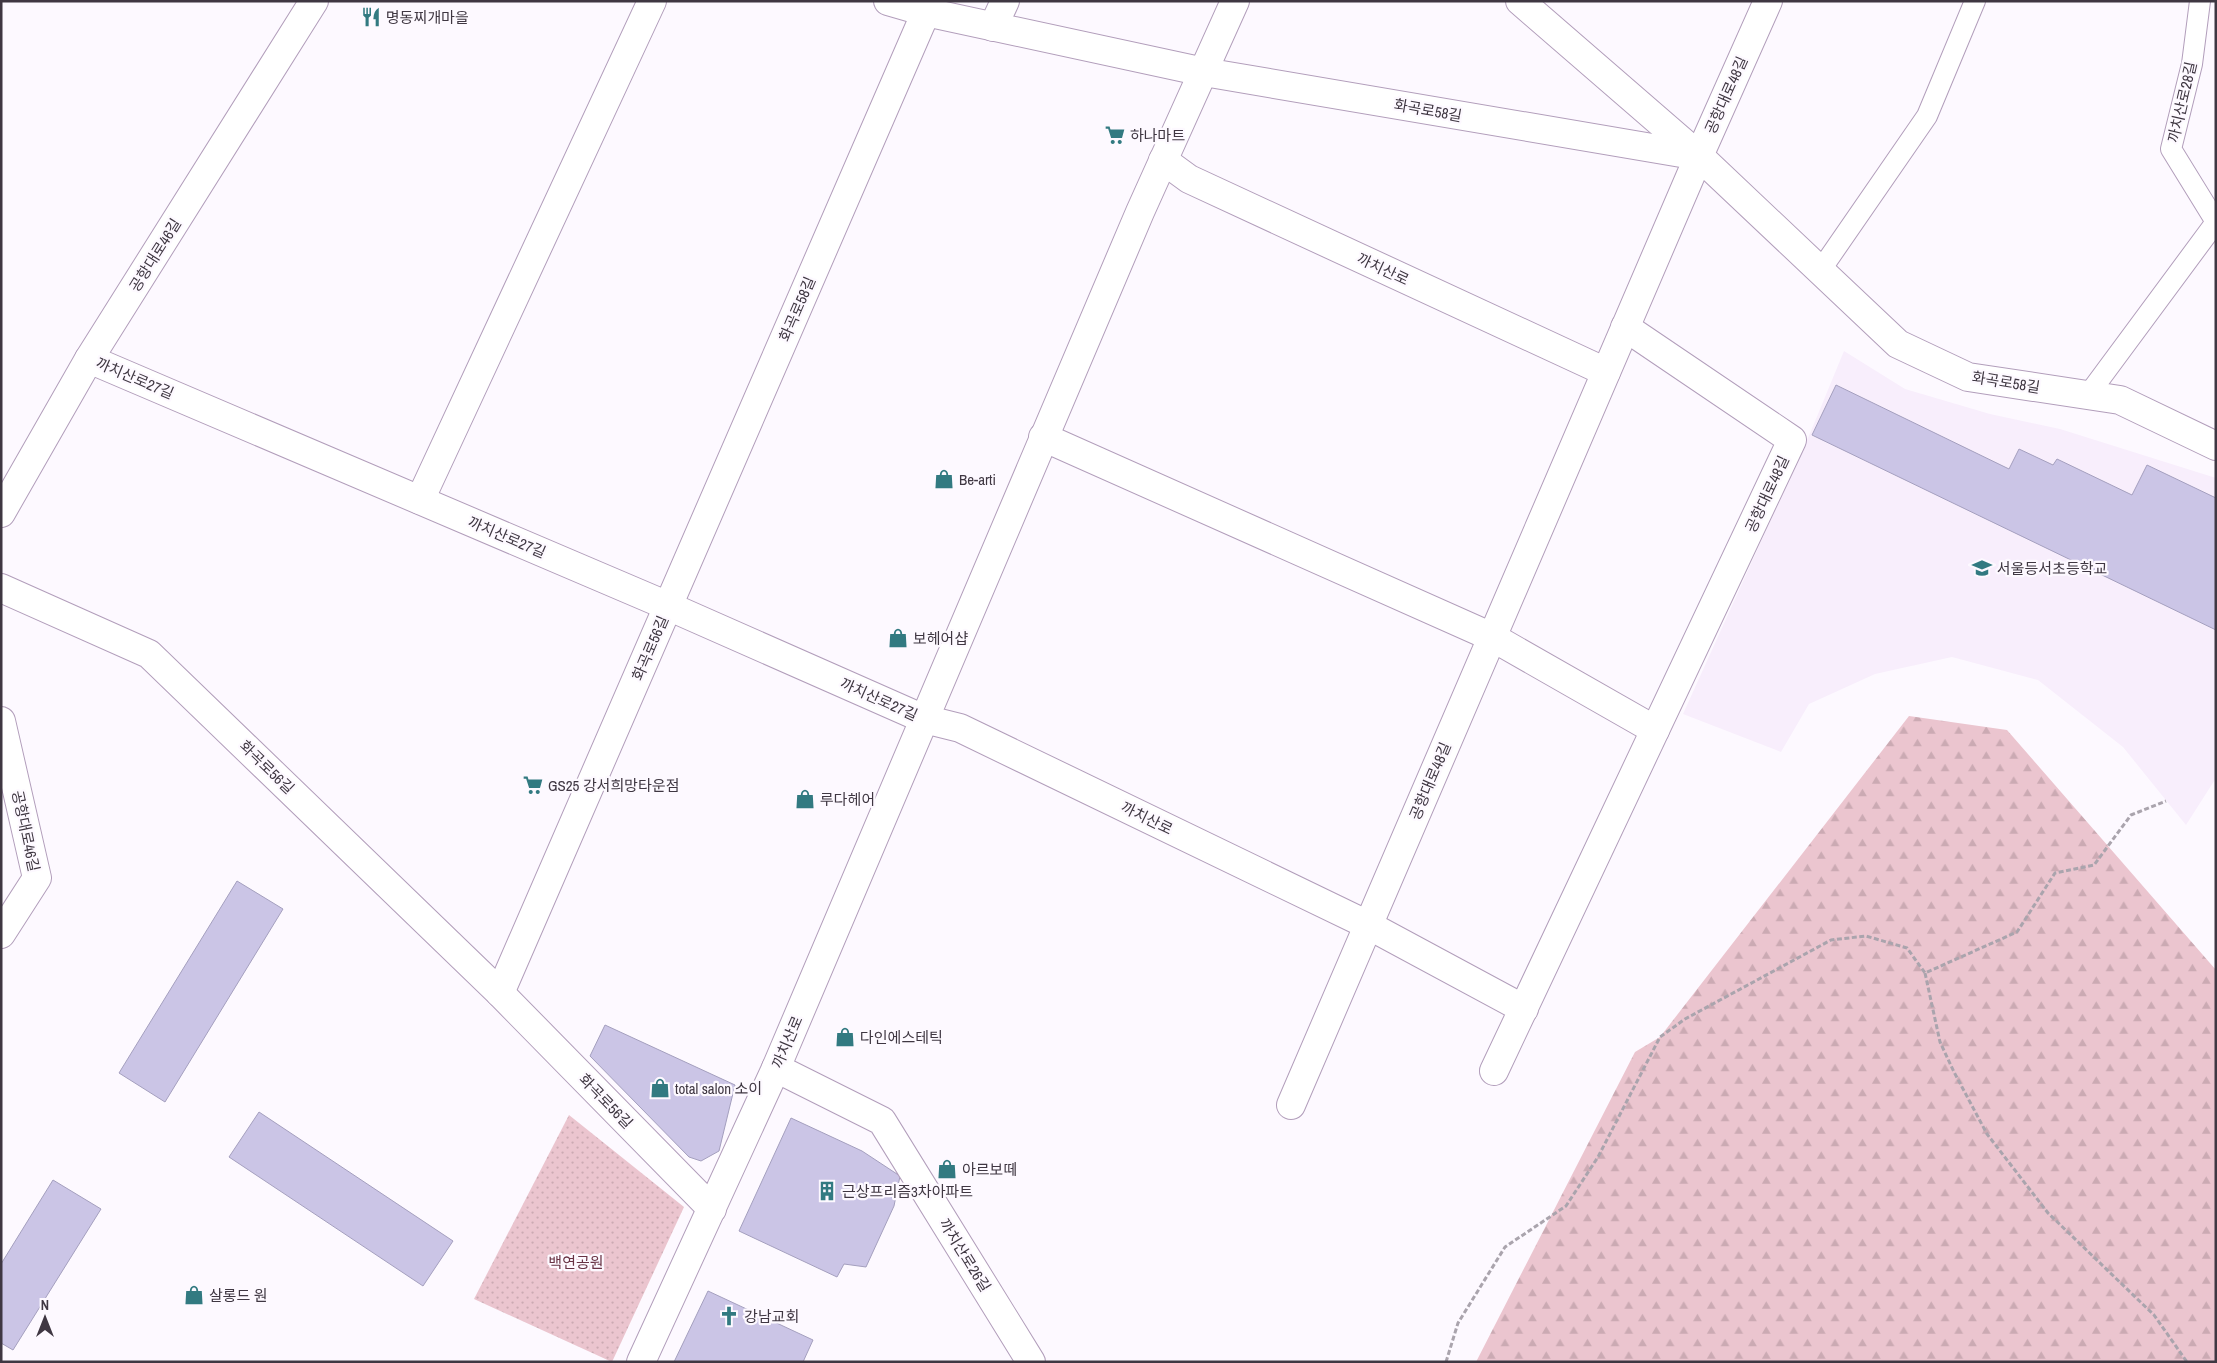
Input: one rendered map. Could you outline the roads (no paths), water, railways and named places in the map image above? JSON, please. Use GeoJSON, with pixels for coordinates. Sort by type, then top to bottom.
{"type":"FeatureCollection","features":[{"type":"Feature","properties":{"kind":"street","name":"공항대로46길"},"geometry":{"type":"LineString","coordinates":[[1,513],[89,359],[314,1]]}},
{"type":"Feature","properties":{"kind":"street"},"geometry":{"type":"LineString","coordinates":[[420,500],[652,1]]}},
{"type":"Feature","properties":{"kind":"street","name":"화곡로58길"},"geometry":{"type":"LineString","coordinates":[[888,1],[926,12],[1204,72],[1699,156],[1898,344],[1968,377],[2120,400],[2216,446]]}},
{"type":"Feature","properties":{"kind":"street"},"geometry":{"type":"LineString","coordinates":[[993,26],[1005,1]]}},
{"type":"Feature","properties":{"kind":"street","name":"까치산로"},"geometry":{"type":"LineString","coordinates":[[641,1362],[776,1068],[1163,160],[1235,1]]}},
{"type":"Feature","properties":{"kind":"street"},"geometry":{"type":"LineString","coordinates":[[1520,1],[1699,156]]}},
{"type":"Feature","properties":{"kind":"street","name":"공항대로48길"},"geometry":{"type":"LineString","coordinates":[[1291,1105],[1625,327],[1768,1]]}},
{"type":"Feature","properties":{"kind":"street","name":"화곡로58길"},"geometry":{"type":"LineString","coordinates":[[668,606],[926,12]]}},
{"type":"Feature","properties":{"kind":"street","name":"까치산로"},"geometry":{"type":"LineString","coordinates":[[1163,160],[1189,179],[1606,372]]}},
{"type":"Feature","properties":{"kind":"street","name":"공항대로48길"},"geometry":{"type":"LineString","coordinates":[[1494,1071],[1792,440],[1625,327]]}},
{"type":"Feature","properties":{"kind":"street","name":"까치산로27길"},"geometry":{"type":"LineString","coordinates":[[89,359],[668,606],[924,719]]}},
{"type":"Feature","properties":{"kind":"street"},"geometry":{"type":"LineString","coordinates":[[1044,437],[1492,637],[1655,730]]}},
{"type":"Feature","properties":{"kind":"street","name":"화곡로56길"},"geometry":{"type":"LineString","coordinates":[[1,588],[149,654],[500,993],[712,1209]]}},
{"type":"Feature","properties":{"kind":"street","name":"화곡로56길"},"geometry":{"type":"LineString","coordinates":[[500,993],[668,606]]}},
{"type":"Feature","properties":{"kind":"street","name":"까치산로"},"geometry":{"type":"LineString","coordinates":[[924,719],[960,728],[1368,925]]}},
{"type":"Feature","properties":{"kind":"street","name":"공항대로46길"},"geometry":{"type":"LineString","coordinates":[[1,720],[37,878],[1,934]]}},
{"type":"Feature","properties":{"kind":"street"},"geometry":{"type":"LineString","coordinates":[[1368,925],[1524,1009]]}},
{"type":"Feature","properties":{"kind":"street","name":"까치산로26길"},"geometry":{"type":"LineString","coordinates":[[776,1068],[882,1121],[1032,1362]]}},
{"type":"Feature","properties":{"kind":"lane"},"geometry":{"type":"LineString","coordinates":[[1820,271],[1927,116],[1975,1]]}},
{"type":"Feature","properties":{"kind":"lane","name":"까치산로28길"},"geometry":{"type":"LineString","coordinates":[[2088,395],[2216,222],[2171,149],[2192,64],[2200,1]]}},
{"type":"Feature","properties":{"kind":"place","name":"명동찌개마을"},"geometry":{"type":"Point","coordinates":[371,17]}},
{"type":"Feature","properties":{"kind":"place","name":"하나마트"},"geometry":{"type":"Point","coordinates":[1115,135]}},
{"type":"Feature","properties":{"kind":"place","name":"Be-arti"},"geometry":{"type":"Point","coordinates":[944,479]}},
{"type":"Feature","properties":{"kind":"place","name":"서울등서초등학교"},"geometry":{"type":"Point","coordinates":[1982,568]}},
{"type":"Feature","properties":{"kind":"place","name":"보헤어샵"},"geometry":{"type":"Point","coordinates":[898,638]}},
{"type":"Feature","properties":{"kind":"place","name":"GS25 강서희망타운점"},"geometry":{"type":"Point","coordinates":[533,785]}},
{"type":"Feature","properties":{"kind":"place","name":"루다헤어"},"geometry":{"type":"Point","coordinates":[805,799]}},
{"type":"Feature","properties":{"kind":"place","name":"다인에스테틱"},"geometry":{"type":"Point","coordinates":[845,1037]}},
{"type":"Feature","properties":{"kind":"place","name":"total salon 소이"},"geometry":{"type":"Point","coordinates":[660,1088]}},
{"type":"Feature","properties":{"kind":"place","name":"아르보떼"},"geometry":{"type":"Point","coordinates":[947,1169]}},
{"type":"Feature","properties":{"kind":"place","name":"근상프리즘3차아파트"},"geometry":{"type":"Point","coordinates":[827,1191]}},
{"type":"Feature","properties":{"kind":"place","name":"살롱드 원"},"geometry":{"type":"Point","coordinates":[194,1295]}},
{"type":"Feature","properties":{"kind":"place","name":"강남교회"},"geometry":{"type":"Point","coordinates":[729,1316]}},
{"type":"Feature","properties":{"kind":"park label","name":"백연공원"},"geometry":{"type":"Point","coordinates":[576,1262]}}]}
